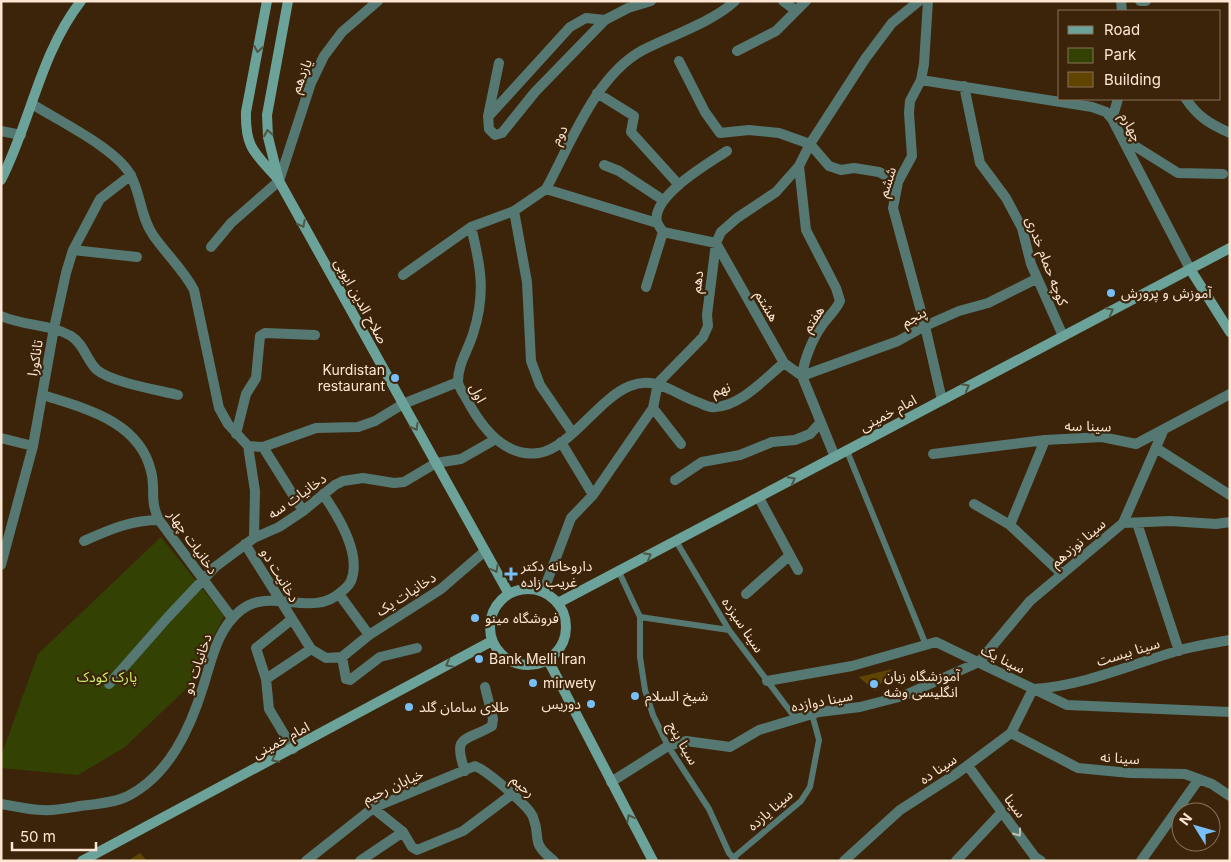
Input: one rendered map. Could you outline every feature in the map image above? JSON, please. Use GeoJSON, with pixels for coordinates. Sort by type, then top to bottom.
{"type":"FeatureCollection","features":[{"type":"Feature","properties":{"kind":"main road"},"geometry":{"type":"LineString","coordinates":[[1,180],[20,136],[51,49],[65,22],[81,1]]}},
{"type":"Feature","properties":{"kind":"main road"},"geometry":{"type":"LineString","coordinates":[[267,1],[246,112],[246,127],[251,149],[280,181]]}},
{"type":"Feature","properties":{"kind":"main road","name":"صلاح الدین ایوبی"},"geometry":{"type":"LineString","coordinates":[[288,1],[267,115],[268,137],[280,181],[509,594]]}},
{"type":"Feature","properties":{"kind":"main road","name":"امام خمینی"},"geometry":{"type":"LineString","coordinates":[[558,603],[1230,248]]}},
{"type":"Feature","properties":{"kind":"main road"},"geometry":{"type":"LineString","coordinates":[[1190,269],[1230,332]]}},
{"type":"Feature","properties":{"kind":"main road"},"geometry":{"type":"LineString","coordinates":[[526,589],[543,592],[558,603],[566,623],[566,634],[556,653],[548,660],[532,665],[515,664],[505,659],[492,641],[490,623],[492,614],[496,606],[509,594],[526,589]]}},
{"type":"Feature","properties":{"kind":"main road","name":"امام خمینی"},"geometry":{"type":"LineString","coordinates":[[82,861],[492,641]]}},
{"type":"Feature","properties":{"kind":"main road"},"geometry":{"type":"LineString","coordinates":[[548,660],[654,861]]}},
{"type":"Feature","properties":{"kind":"street","name":"یازدهم"},"geometry":{"type":"LineString","coordinates":[[280,181],[311,83],[324,56],[342,32],[378,1]]}},
{"type":"Feature","properties":{"kind":"street"},"geometry":{"type":"LineString","coordinates":[[499,63],[488,116],[491,133],[494,135],[502,133],[535,92],[605,20],[628,8],[651,1]]}},
{"type":"Feature","properties":{"kind":"street","name":"دوم"},"geometry":{"type":"LineString","coordinates":[[403,275],[471,227],[514,211],[546,189],[597,93],[621,66],[642,50],[668,39],[735,1]]}},
{"type":"Feature","properties":{"kind":"street"},"geometry":{"type":"LineString","coordinates":[[783,1],[795,10]]}},
{"type":"Feature","properties":{"kind":"street"},"geometry":{"type":"LineString","coordinates":[[737,51],[776,31],[806,1]]}},
{"type":"Feature","properties":{"kind":"street"},"geometry":{"type":"LineString","coordinates":[[727,151],[679,185],[663,200],[657,214],[657,223],[663,232],[716,243],[722,232],[737,218],[776,192],[799,166],[810,144],[865,59],[887,30],[919,1]]}},
{"type":"Feature","properties":{"kind":"street","name":"ششم"},"geometry":{"type":"LineString","coordinates":[[928,1],[924,64],[921,80],[910,101],[912,156],[898,182],[893,208],[925,326],[942,400]]}},
{"type":"Feature","properties":{"kind":"street"},"geometry":{"type":"LineString","coordinates":[[1140,1],[1146,1]]}},
{"type":"Feature","properties":{"kind":"street"},"geometry":{"type":"LineString","coordinates":[[488,116],[570,26],[586,18],[605,20]]}},
{"type":"Feature","properties":{"kind":"street"},"geometry":{"type":"LineString","coordinates":[[679,61],[705,112],[720,133],[749,130],[768,131],[810,144],[829,166],[841,170],[854,168],[879,172],[898,182]]}},
{"type":"Feature","properties":{"kind":"street","name":"چهارم"},"geometry":{"type":"LineString","coordinates":[[921,80],[1092,107],[1106,112],[1112,119],[1190,269]]}},
{"type":"Feature","properties":{"kind":"street","name":"کوچه حمام خدری"},"geometry":{"type":"LineString","coordinates":[[964,86],[980,163],[1006,198],[1022,228],[1036,280],[1062,336]]}},
{"type":"Feature","properties":{"kind":"street"},"geometry":{"type":"LineString","coordinates":[[597,93],[635,117],[631,132],[679,185]]}},
{"type":"Feature","properties":{"kind":"street"},"geometry":{"type":"LineString","coordinates":[[1112,119],[1118,100]]}},
{"type":"Feature","properties":{"kind":"street"},"geometry":{"type":"LineString","coordinates":[[1187,100],[1195,112],[1208,123],[1230,133]]}},
{"type":"Feature","properties":{"kind":"street"},"geometry":{"type":"LineString","coordinates":[[32,104],[118,158],[131,175],[144,218],[153,234],[185,273],[194,290],[219,408],[236,434],[248,446],[263,447],[316,428],[358,427],[375,421],[403,404],[458,382]]}},
{"type":"Feature","properties":{"kind":"street"},"geometry":{"type":"LineString","coordinates":[[1,131],[20,136]]}},
{"type":"Feature","properties":{"kind":"street"},"geometry":{"type":"LineString","coordinates":[[1122,138],[1178,173],[1224,174]]}},
{"type":"Feature","properties":{"kind":"street"},"geometry":{"type":"LineString","coordinates":[[604,165],[619,171],[663,200]]}},
{"type":"Feature","properties":{"kind":"street","name":"هفتم"},"geometry":{"type":"LineString","coordinates":[[799,166],[806,230],[836,288],[840,301],[834,312],[821,326],[804,364],[802,376]]}},
{"type":"Feature","properties":{"kind":"street","name":"تاناکورا"},"geometry":{"type":"LineString","coordinates":[[1,565],[33,446],[54,328],[73,250],[100,199],[131,175]]}},
{"type":"Feature","properties":{"kind":"street"},"geometry":{"type":"LineString","coordinates":[[210,247],[231,223],[280,181]]}},
{"type":"Feature","properties":{"kind":"street"},"geometry":{"type":"LineString","coordinates":[[546,189],[657,223]]}},
{"type":"Feature","properties":{"kind":"street"},"geometry":{"type":"LineString","coordinates":[[514,211],[527,282],[531,361],[540,385],[572,432]]}},
{"type":"Feature","properties":{"kind":"street","name":"اول"},"geometry":{"type":"LineString","coordinates":[[471,227],[481,266],[480,314],[462,361],[458,382],[475,417],[496,439],[516,452],[540,453],[560,442],[604,404],[628,387],[642,382],[658,383]]}},
{"type":"Feature","properties":{"kind":"street"},"geometry":{"type":"LineString","coordinates":[[646,287],[663,232]]}},
{"type":"Feature","properties":{"kind":"street","name":"هشتم"},"geometry":{"type":"LineString","coordinates":[[716,243],[784,363],[802,376]]}},
{"type":"Feature","properties":{"kind":"street","name":"دهم"},"geometry":{"type":"LineString","coordinates":[[658,383],[703,337],[708,326],[707,315],[716,243]]}},
{"type":"Feature","properties":{"kind":"street"},"geometry":{"type":"LineString","coordinates":[[73,250],[138,257]]}},
{"type":"Feature","properties":{"kind":"street","name":"پنجم"},"geometry":{"type":"LineString","coordinates":[[802,376],[898,341],[925,326],[959,311],[988,303],[1036,280]]}},
{"type":"Feature","properties":{"kind":"street"},"geometry":{"type":"LineString","coordinates":[[1,316],[54,328],[74,338],[96,369],[107,377],[178,395]]}},
{"type":"Feature","properties":{"kind":"street"},"geometry":{"type":"LineString","coordinates":[[236,434],[246,394],[256,378],[258,370],[260,336],[265,333],[316,335]]}},
{"type":"Feature","properties":{"kind":"street","name":"نهم"},"geometry":{"type":"LineString","coordinates":[[658,383],[691,400],[714,408],[735,401],[784,363]]}},
{"type":"Feature","properties":{"kind":"street"},"geometry":{"type":"LineString","coordinates":[[802,376],[835,457]]}},
{"type":"Feature","properties":{"kind":"street"},"geometry":{"type":"LineString","coordinates":[[543,592],[571,518],[593,495],[653,408],[658,383]]}},
{"type":"Feature","properties":{"kind":"street","name":"سینا سه"},"geometry":{"type":"LineString","coordinates":[[933,454],[1045,440],[1102,437],[1136,444],[1230,394]]}},
{"type":"Feature","properties":{"kind":"street","name":"دخانیات چهار"},"geometry":{"type":"LineString","coordinates":[[43,395],[100,414],[119,424],[146,454],[152,473],[154,508],[159,520],[232,618]]}},
{"type":"Feature","properties":{"kind":"street"},"geometry":{"type":"LineString","coordinates":[[653,408],[681,444]]}},
{"type":"Feature","properties":{"kind":"street"},"geometry":{"type":"LineString","coordinates":[[675,480],[702,462],[740,455],[772,442],[795,440],[810,434],[820,422]]}},
{"type":"Feature","properties":{"kind":"street"},"geometry":{"type":"LineString","coordinates":[[1123,523],[1164,429]]}},
{"type":"Feature","properties":{"kind":"street"},"geometry":{"type":"LineString","coordinates":[[1,438],[33,446]]}},
{"type":"Feature","properties":{"kind":"street","name":"دخانیات سه"},"geometry":{"type":"LineString","coordinates":[[110,684],[203,580],[249,541],[279,527],[335,486],[356,479],[394,483],[404,482],[436,463],[461,459],[496,439]]}},
{"type":"Feature","properties":{"kind":"street"},"geometry":{"type":"LineString","coordinates":[[1010,525],[1045,440]]}},
{"type":"Feature","properties":{"kind":"street"},"geometry":{"type":"LineString","coordinates":[[560,442],[593,495]]}},
{"type":"Feature","properties":{"kind":"street","name":"دخانیات سه"},"geometry":{"type":"LineString","coordinates":[[248,446],[255,492],[249,541]]}},
{"type":"Feature","properties":{"kind":"street"},"geometry":{"type":"LineString","coordinates":[[263,447],[302,511]]}},
{"type":"Feature","properties":{"kind":"street"},"geometry":{"type":"LineString","coordinates":[[1156,448],[1230,495]]}},
{"type":"Feature","properties":{"kind":"street"},"geometry":{"type":"LineString","coordinates":[[323,494],[344,525],[355,568],[351,583],[339,594],[369,634]]}},
{"type":"Feature","properties":{"kind":"street"},"geometry":{"type":"LineString","coordinates":[[759,498],[798,570]]}},
{"type":"Feature","properties":{"kind":"street"},"geometry":{"type":"LineString","coordinates":[[974,504],[1010,525],[1062,574]]}},
{"type":"Feature","properties":{"kind":"street"},"geometry":{"type":"LineString","coordinates":[[84,541],[118,526],[143,520],[159,520]]}},
{"type":"Feature","properties":{"kind":"street","name":"سینا نوزدهم"},"geometry":{"type":"LineString","coordinates":[[979,662],[1030,601],[1123,523],[1230,522]]}},
{"type":"Feature","properties":{"kind":"street"},"geometry":{"type":"LineString","coordinates":[[1137,523],[1179,650]]}},
{"type":"Feature","properties":{"kind":"street","name":"دخانیت دو"},"geometry":{"type":"LineString","coordinates":[[249,541],[291,620],[311,648]]}},
{"type":"Feature","properties":{"kind":"street","name":"دخانیات یک"},"geometry":{"type":"LineString","coordinates":[[342,657],[369,634],[441,589],[485,551]]}},
{"type":"Feature","properties":{"kind":"street"},"geometry":{"type":"LineString","coordinates":[[746,594],[790,555]]}},
{"type":"Feature","properties":{"kind":"street","name":"دخانیات دو"},"geometry":{"type":"LineString","coordinates":[[1,804],[43,810],[100,804],[127,796],[152,780],[175,751],[196,708],[215,647],[223,630],[232,618],[243,609],[262,600],[308,605],[324,602],[339,594]]}},
{"type":"Feature","properties":{"kind":"street"},"geometry":{"type":"LineString","coordinates":[[291,620],[256,648],[266,679],[269,709],[293,749]]}},
{"type":"Feature","properties":{"kind":"street","name":"سینا بیست"},"geometry":{"type":"LineString","coordinates":[[1033,689],[1056,687],[1122,670],[1179,650],[1230,640]]}},
{"type":"Feature","properties":{"kind":"street","name":"سینا یک"},"geometry":{"type":"LineString","coordinates":[[767,681],[823,669],[852,666],[936,642],[1067,705],[1230,712]]}},
{"type":"Feature","properties":{"kind":"street"},"geometry":{"type":"LineString","coordinates":[[266,679],[311,648],[326,658],[342,657],[346,679],[350,680],[380,657],[417,648]]}},
{"type":"Feature","properties":{"kind":"street","name":"سینا دوازده"},"geometry":{"type":"LineString","coordinates":[[668,746],[686,741],[730,747],[759,730],[812,714],[860,707],[903,696],[979,662]]}},
{"type":"Feature","properties":{"kind":"street"},"geometry":{"type":"LineString","coordinates":[[465,771],[458,752],[460,744],[464,739],[492,726],[493,719],[486,687]]}},
{"type":"Feature","properties":{"kind":"street","name":"سینا ده"},"geometry":{"type":"LineString","coordinates":[[844,861],[900,810],[968,766],[1011,733],[1033,689]]}},
{"type":"Feature","properties":{"kind":"street","name":"سینا نه"},"geometry":{"type":"LineString","coordinates":[[1011,733],[1078,768],[1130,773],[1184,774],[1228,793]]}},
{"type":"Feature","properties":{"kind":"street"},"geometry":{"type":"LineString","coordinates":[[611,782],[668,746]]}},
{"type":"Feature","properties":{"kind":"street","name":"خیابان رحیم"},"geometry":{"type":"LineString","coordinates":[[314,858],[373,808],[475,766]]}},
{"type":"Feature","properties":{"kind":"street","name":"رحیم"},"geometry":{"type":"LineString","coordinates":[[475,766],[487,772],[511,795],[527,807],[534,818],[538,846],[554,861]]}},
{"type":"Feature","properties":{"kind":"street","name":"سینا"},"geometry":{"type":"LineString","coordinates":[[968,766],[1036,859]]}},
{"type":"Feature","properties":{"kind":"street"},"geometry":{"type":"LineString","coordinates":[[1141,861],[1199,779]]}},
{"type":"Feature","properties":{"kind":"street"},"geometry":{"type":"LineString","coordinates":[[373,808],[404,832],[412,847],[417,850],[464,831],[511,795]]}},
{"type":"Feature","properties":{"kind":"street"},"geometry":{"type":"LineString","coordinates":[[956,861],[1002,812]]}},
{"type":"Feature","properties":{"kind":"street"},"geometry":{"type":"LineString","coordinates":[[360,861],[364,856],[404,832]]}},
{"type":"Feature","properties":{"kind":"lane"},"geometry":{"type":"LineString","coordinates":[[847,451],[926,645]]}},
{"type":"Feature","properties":{"kind":"lane","name":"سینا سیزده"},"geometry":{"type":"LineString","coordinates":[[676,541],[730,630],[796,719]]}},
{"type":"Feature","properties":{"kind":"lane","name":"سینا پنج"},"geometry":{"type":"LineString","coordinates":[[619,572],[640,617],[640,657],[644,690],[668,746],[709,809],[734,859]]}},
{"type":"Feature","properties":{"kind":"lane"},"geometry":{"type":"LineString","coordinates":[[640,617],[730,630]]}},
{"type":"Feature","properties":{"kind":"lane","name":"سینا یازده"},"geometry":{"type":"LineString","coordinates":[[734,859],[801,801],[810,787],[819,740],[812,714]]}},
{"type":"Feature","properties":{"kind":"green space","name":"پارک کودک"},"geometry":{"type":"Polygon","coordinates":[[[161,537],[224,616],[188,687],[125,747],[78,775],[1,768],[1,756],[38,654],[161,537]]]}},
{"type":"Feature","properties":{"kind":"building","name":"آموزشگاه زبان انگلیسی وشه"},"geometry":{"type":"Polygon","coordinates":[[[892,669],[875,691],[859,677],[892,669]]]}},
{"type":"Feature","properties":{"kind":"building"},"geometry":{"type":"Polygon","coordinates":[[[140,853],[147,861],[128,861],[140,853]]]}},
{"type":"Feature","properties":{"kind":"place","name":"آموزش و پرورش"},"geometry":{"type":"Point","coordinates":[1111,293]}},
{"type":"Feature","properties":{"kind":"place","name":"Kurdistan restaurant"},"geometry":{"type":"Point","coordinates":[395,378]}},
{"type":"Feature","properties":{"kind":"place","name":"داروخانه دکتر غریب زاده"},"geometry":{"type":"Point","coordinates":[511,574]}},
{"type":"Feature","properties":{"kind":"place","name":"فروشگاه مینو"},"geometry":{"type":"Point","coordinates":[475,618]}},
{"type":"Feature","properties":{"kind":"place","name":"Bank Melli Iran"},"geometry":{"type":"Point","coordinates":[479,659]}},
{"type":"Feature","properties":{"kind":"place","name":"mirwety"},"geometry":{"type":"Point","coordinates":[533,683]}},
{"type":"Feature","properties":{"kind":"place","name":"آموزشگاه زبان انگلیسی وشه"},"geometry":{"type":"Point","coordinates":[874,684]}},
{"type":"Feature","properties":{"kind":"place","name":"شیخ السلام"},"geometry":{"type":"Point","coordinates":[635,696]}},
{"type":"Feature","properties":{"kind":"place","name":"دوریس"},"geometry":{"type":"Point","coordinates":[591,704]}},
{"type":"Feature","properties":{"kind":"place","name":"طلای سامان گلد"},"geometry":{"type":"Point","coordinates":[409,707]}}]}
